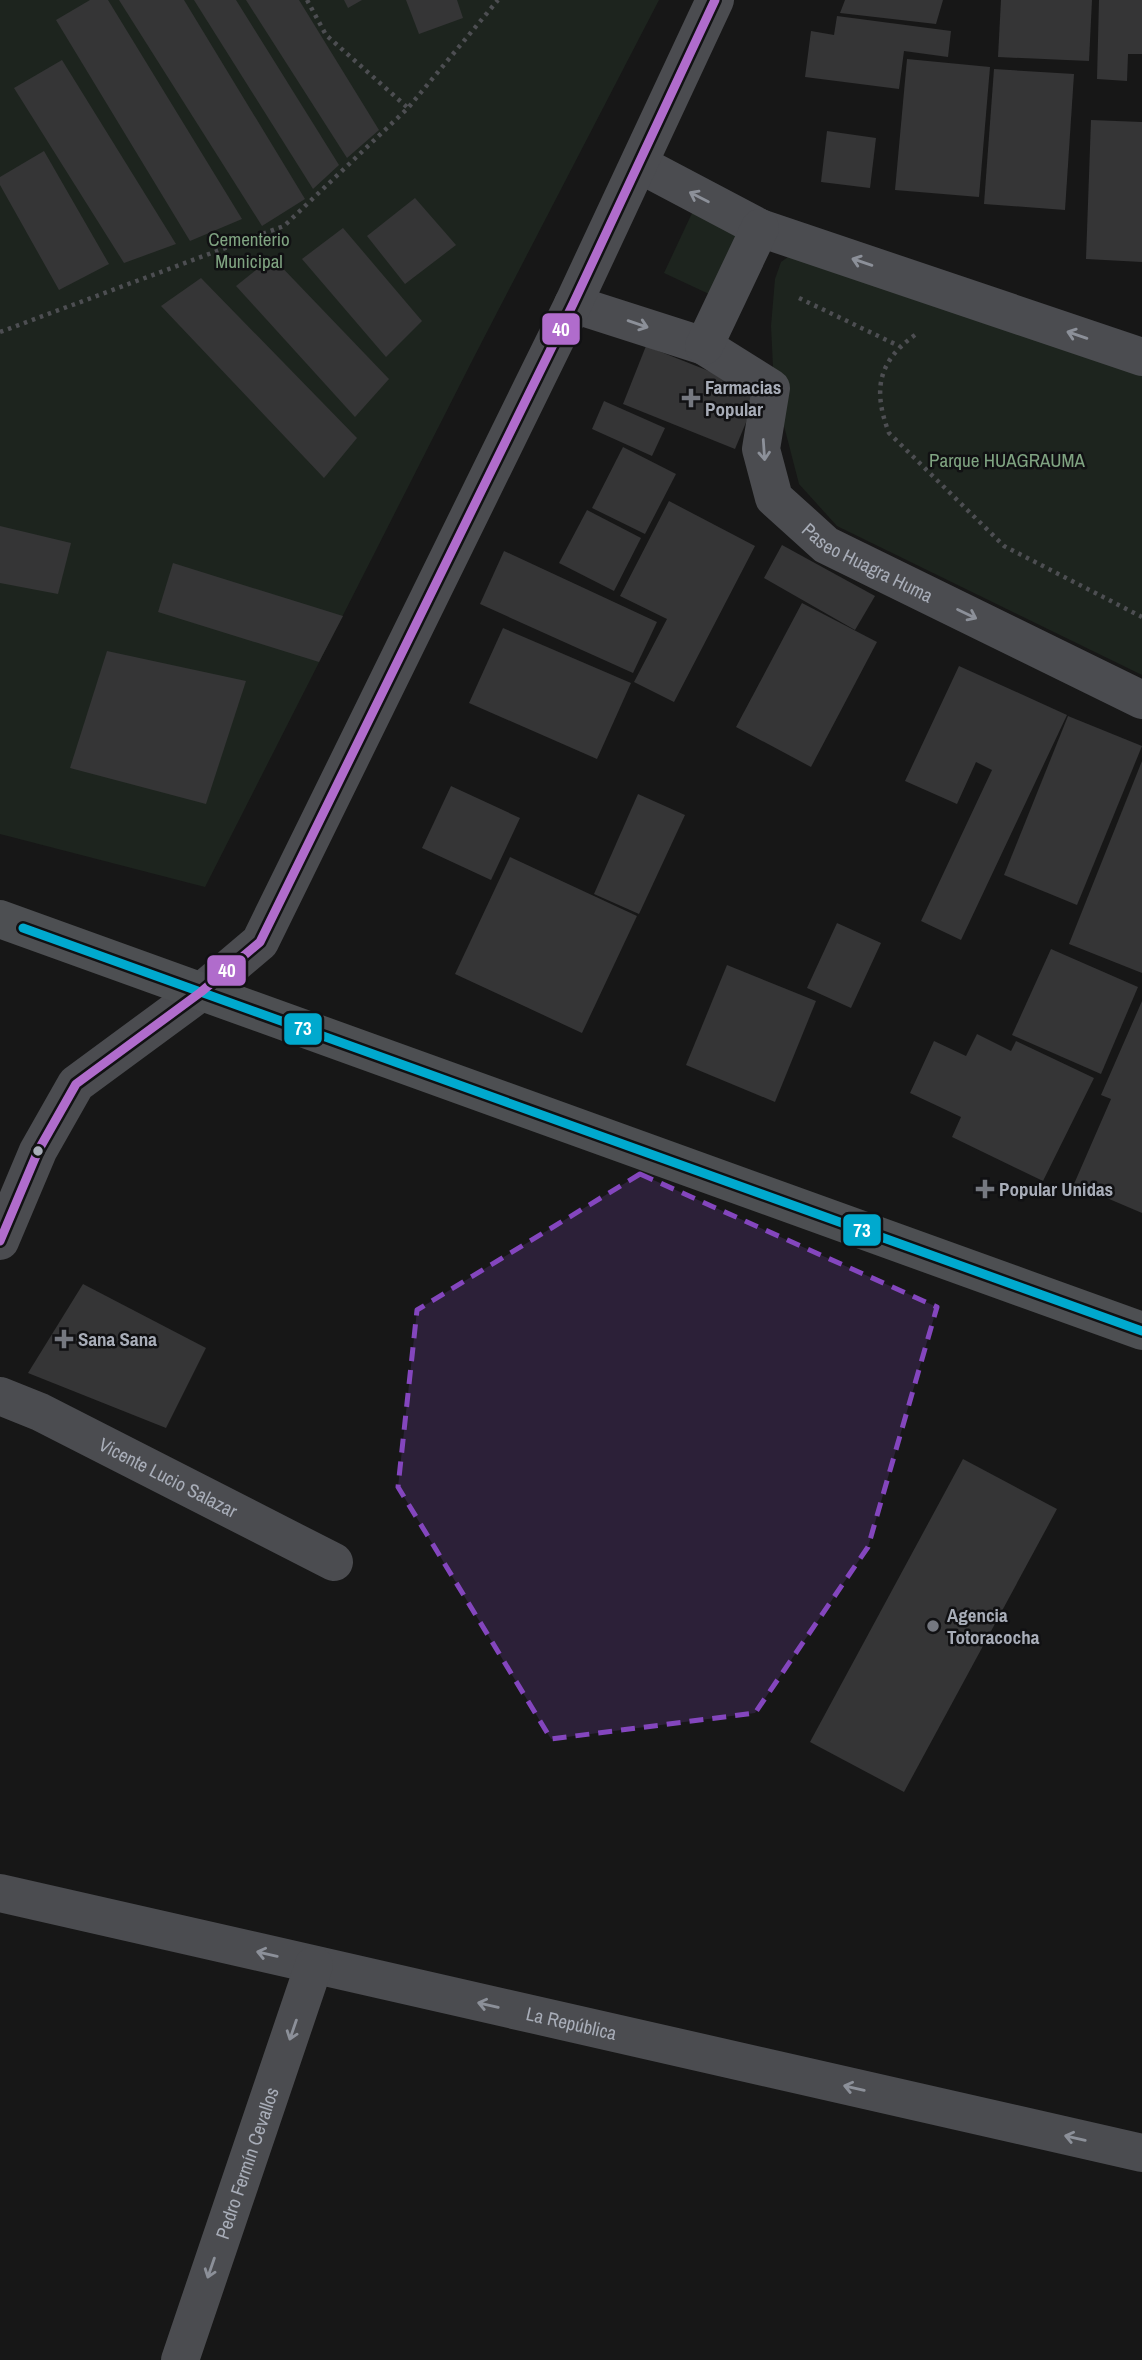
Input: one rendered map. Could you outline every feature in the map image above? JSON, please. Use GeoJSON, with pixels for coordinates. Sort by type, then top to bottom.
{"type":"FeatureCollection","features":[{"type":"Feature","properties":{"kind":"main road"},"geometry":{"type":"LineString","coordinates":[[0,919],[1142,1331]]}},
{"type":"Feature","properties":{"kind":"street"},"geometry":{"type":"LineString","coordinates":[[0,1241],[38,1151],[76,1084],[201,992],[260,942],[573,304],[715,0]]}},
{"type":"Feature","properties":{"kind":"street"},"geometry":{"type":"LineString","coordinates":[[639,164],[760,228],[1142,357]]}},
{"type":"Feature","properties":{"kind":"street"},"geometry":{"type":"LineString","coordinates":[[704,346],[760,228]]}},
{"type":"Feature","properties":{"kind":"street","name":"Paseo Huagra Huma"},"geometry":{"type":"LineString","coordinates":[[573,304],[704,346],[771,388],[761,449],[774,498],[826,545],[1142,700]]}},
{"type":"Feature","properties":{"kind":"street","name":"Vicente Lucio Salazar"},"geometry":{"type":"LineString","coordinates":[[0,1396],[40,1412],[334,1562]]}},
{"type":"Feature","properties":{"kind":"street","name":"La República"},"geometry":{"type":"LineString","coordinates":[[0,1893],[1142,2153]]}},
{"type":"Feature","properties":{"kind":"street","name":"Pedro Fermín Cevallos"},"geometry":{"type":"LineString","coordinates":[[180,2360],[314,1965]]}},
{"type":"Feature","properties":{"kind":"path"},"geometry":{"type":"LineString","coordinates":[[307,0],[326,35],[408,108]]}},
{"type":"Feature","properties":{"kind":"path"},"geometry":{"type":"LineString","coordinates":[[0,332],[284,226],[408,108],[498,0]]}},
{"type":"Feature","properties":{"kind":"path"},"geometry":{"type":"LineString","coordinates":[[741,270],[899,346],[886,366],[879,388],[881,411],[889,433],[904,450],[1004,545],[1142,617]]}},
{"type":"Feature","properties":{"kind":"highlighted area"},"geometry":{"type":"Polygon","coordinates":[[[640,1174],[937,1307],[868,1547],[755,1713],[551,1739],[398,1487],[417,1310],[640,1174]]]}},
{"type":"Feature","properties":{"kind":"green space","name":"Cementerio Municipal"},"geometry":{"type":"Polygon","coordinates":[[[0,0],[659,0],[205,887],[0,834],[0,0]]]}},
{"type":"Feature","properties":{"kind":"green space"},"geometry":{"type":"Polygon","coordinates":[[[693,211],[768,247],[739,308],[664,273],[693,211]]]}},
{"type":"Feature","properties":{"kind":"green space","name":"Parque HUAGRAUMA"},"geometry":{"type":"Polygon","coordinates":[[[788,257],[1142,365],[1142,675],[837,526],[799,484],[774,387],[771,326],[775,279],[781,262],[788,257]]]}},
{"type":"Feature","properties":{"kind":"building"},"geometry":{"type":"Polygon","coordinates":[[[90,0],[108,0],[242,219],[190,241],[56,20],[90,0]]]}},
{"type":"Feature","properties":{"kind":"building"},"geometry":{"type":"Polygon","coordinates":[[[119,0],[184,0],[305,199],[262,226],[119,0]]]}},
{"type":"Feature","properties":{"kind":"building"},"geometry":{"type":"Polygon","coordinates":[[[194,0],[236,0],[339,165],[313,189],[194,0]]]}},
{"type":"Feature","properties":{"kind":"building"},"geometry":{"type":"Polygon","coordinates":[[[246,0],[299,0],[379,130],[347,158],[246,0]]]}},
{"type":"Feature","properties":{"kind":"building"},"geometry":{"type":"Polygon","coordinates":[[[344,0],[362,0],[348,8],[344,0]]]}},
{"type":"Feature","properties":{"kind":"building"},"geometry":{"type":"Polygon","coordinates":[[[406,0],[457,0],[463,18],[419,34],[406,0]]]}},
{"type":"Feature","properties":{"kind":"building"},"geometry":{"type":"Polygon","coordinates":[[[845,0],[943,0],[936,24],[840,13],[845,0]]]}},
{"type":"Feature","properties":{"kind":"building"},"geometry":{"type":"Polygon","coordinates":[[[1001,0],[1092,0],[1089,61],[998,57],[1001,0]]]}},
{"type":"Feature","properties":{"kind":"building"},"geometry":{"type":"Polygon","coordinates":[[[1099,0],[1142,0],[1142,54],[1128,54],[1127,81],[1097,79],[1099,0]]]}},
{"type":"Feature","properties":{"kind":"building"},"geometry":{"type":"Polygon","coordinates":[[[837,16],[951,31],[948,57],[904,51],[899,89],[805,77],[811,31],[834,35],[837,16]]]}},
{"type":"Feature","properties":{"kind":"building"},"geometry":{"type":"Polygon","coordinates":[[[907,59],[990,67],[979,197],[895,190],[907,59]]]}},
{"type":"Feature","properties":{"kind":"building"},"geometry":{"type":"Polygon","coordinates":[[[62,60],[176,244],[124,263],[14,88],[62,60]]]}},
{"type":"Feature","properties":{"kind":"building"},"geometry":{"type":"Polygon","coordinates":[[[994,69],[1074,74],[1065,210],[984,204],[994,69]]]}},
{"type":"Feature","properties":{"kind":"building"},"geometry":{"type":"Polygon","coordinates":[[[1091,120],[1142,122],[1142,262],[1086,259],[1091,120]]]}},
{"type":"Feature","properties":{"kind":"building"},"geometry":{"type":"Polygon","coordinates":[[[827,131],[876,138],[870,188],[821,182],[827,131]]]}},
{"type":"Feature","properties":{"kind":"building"},"geometry":{"type":"Polygon","coordinates":[[[44,151],[109,264],[59,290],[0,185],[0,177],[44,151]]]}},
{"type":"Feature","properties":{"kind":"building"},"geometry":{"type":"Polygon","coordinates":[[[415,198],[456,245],[405,284],[367,236],[415,198]]]}},
{"type":"Feature","properties":{"kind":"building"},"geometry":{"type":"Polygon","coordinates":[[[343,228],[422,321],[386,357],[302,259],[343,228]]]}},
{"type":"Feature","properties":{"kind":"building"},"geometry":{"type":"Polygon","coordinates":[[[272,257],[389,379],[355,417],[236,286],[272,257]]]}},
{"type":"Feature","properties":{"kind":"building"},"geometry":{"type":"Polygon","coordinates":[[[201,278],[357,438],[324,478],[161,306],[201,278]]]}},
{"type":"Feature","properties":{"kind":"building","name":"Farmacias Popular"},"geometry":{"type":"Polygon","coordinates":[[[646,346],[759,391],[735,449],[623,404],[646,346]]]}},
{"type":"Feature","properties":{"kind":"building"},"geometry":{"type":"Polygon","coordinates":[[[604,401],[665,428],[652,456],[592,429],[604,401]]]}},
{"type":"Feature","properties":{"kind":"building"},"geometry":{"type":"Polygon","coordinates":[[[623,447],[676,474],[645,534],[592,508],[623,447]]]}},
{"type":"Feature","properties":{"kind":"building"},"geometry":{"type":"Polygon","coordinates":[[[669,501],[755,546],[674,702],[634,682],[667,619],[620,596],[669,501]]]}},
{"type":"Feature","properties":{"kind":"building"},"geometry":{"type":"Polygon","coordinates":[[[587,510],[641,538],[614,591],[559,563],[587,510]]]}},
{"type":"Feature","properties":{"kind":"building"},"geometry":{"type":"Polygon","coordinates":[[[0,526],[71,543],[58,594],[0,583],[0,526]]]}},
{"type":"Feature","properties":{"kind":"building"},"geometry":{"type":"Polygon","coordinates":[[[782,545],[875,596],[855,630],[764,578],[782,545]]]}},
{"type":"Feature","properties":{"kind":"building"},"geometry":{"type":"Polygon","coordinates":[[[504,551],[657,622],[633,673],[480,604],[504,551]]]}},
{"type":"Feature","properties":{"kind":"building"},"geometry":{"type":"Polygon","coordinates":[[[173,563],[343,616],[319,662],[158,612],[173,563]]]}},
{"type":"Feature","properties":{"kind":"building"},"geometry":{"type":"Polygon","coordinates":[[[802,603],[877,642],[811,767],[736,727],[802,603]]]}},
{"type":"Feature","properties":{"kind":"building"},"geometry":{"type":"Polygon","coordinates":[[[503,628],[631,683],[597,759],[469,703],[503,628]]]}},
{"type":"Feature","properties":{"kind":"building"},"geometry":{"type":"Polygon","coordinates":[[[107,651],[246,681],[206,804],[70,768],[107,651]]]}},
{"type":"Feature","properties":{"kind":"building"},"geometry":{"type":"Polygon","coordinates":[[[959,666],[1067,715],[961,940],[921,921],[992,770],[976,762],[957,804],[905,781],[959,666]]]}},
{"type":"Feature","properties":{"kind":"building"},"geometry":{"type":"Polygon","coordinates":[[[1068,716],[1142,746],[1077,905],[1004,875],[1068,716]]]}},
{"type":"Feature","properties":{"kind":"building"},"geometry":{"type":"Polygon","coordinates":[[[1142,761],[1142,973],[1069,944],[1142,761]]]}},
{"type":"Feature","properties":{"kind":"building"},"geometry":{"type":"Polygon","coordinates":[[[451,786],[520,818],[491,880],[422,848],[451,786]]]}},
{"type":"Feature","properties":{"kind":"building"},"geometry":{"type":"Polygon","coordinates":[[[638,794],[685,815],[639,914],[594,894],[638,794]]]}},
{"type":"Feature","properties":{"kind":"building"},"geometry":{"type":"Polygon","coordinates":[[[510,857],[637,916],[582,1033],[455,974],[510,857]]]}},
{"type":"Feature","properties":{"kind":"building"},"geometry":{"type":"Polygon","coordinates":[[[837,923],[881,943],[851,1008],[807,988],[837,923]]]}},
{"type":"Feature","properties":{"kind":"building"},"geometry":{"type":"Polygon","coordinates":[[[1051,949],[1138,987],[1101,1074],[1012,1035],[1051,949]]]}},
{"type":"Feature","properties":{"kind":"building"},"geometry":{"type":"Polygon","coordinates":[[[727,965],[816,1001],[775,1102],[686,1065],[727,965]]]}},
{"type":"Feature","properties":{"kind":"building"},"geometry":{"type":"Polygon","coordinates":[[[1142,1001],[1142,1213],[1074,1184],[1111,1099],[1101,1095],[1142,1001]]]}},
{"type":"Feature","properties":{"kind":"building"},"geometry":{"type":"Polygon","coordinates":[[[977,1034],[1011,1051],[1016,1041],[1094,1078],[1043,1181],[952,1137],[961,1117],[910,1093],[934,1041],[966,1056],[977,1034]]]}},
{"type":"Feature","properties":{"kind":"building"},"geometry":{"type":"Polygon","coordinates":[[[83,1284],[206,1348],[166,1428],[28,1373],[83,1284]]]}},
{"type":"Feature","properties":{"kind":"building","name":"Agencia Totoracocha"},"geometry":{"type":"Polygon","coordinates":[[[963,1459],[1057,1509],[904,1792],[810,1742],[963,1459]]]}},
{"type":"Feature","properties":{"kind":"transit line","name":"40"},"geometry":{"type":"LineString","coordinates":[[0,1241],[38,1151],[76,1084],[201,992],[260,942],[573,304],[715,0]]}},
{"type":"Feature","properties":{"kind":"transit line","name":"73"},"geometry":{"type":"LineString","coordinates":[[23,928],[1142,1331]]}},
{"type":"Feature","properties":{"kind":"place","name":"Farmacias Popular"},"geometry":{"type":"Point","coordinates":[691,398]}},
{"type":"Feature","properties":{"kind":"place","name":"Popular Unidas"},"geometry":{"type":"Point","coordinates":[985,1189]}},
{"type":"Feature","properties":{"kind":"place","name":"Sana Sana"},"geometry":{"type":"Point","coordinates":[64,1339]}},
{"type":"Feature","properties":{"kind":"place","name":"Agencia Totoracocha"},"geometry":{"type":"Point","coordinates":[933,1626]}}]}
